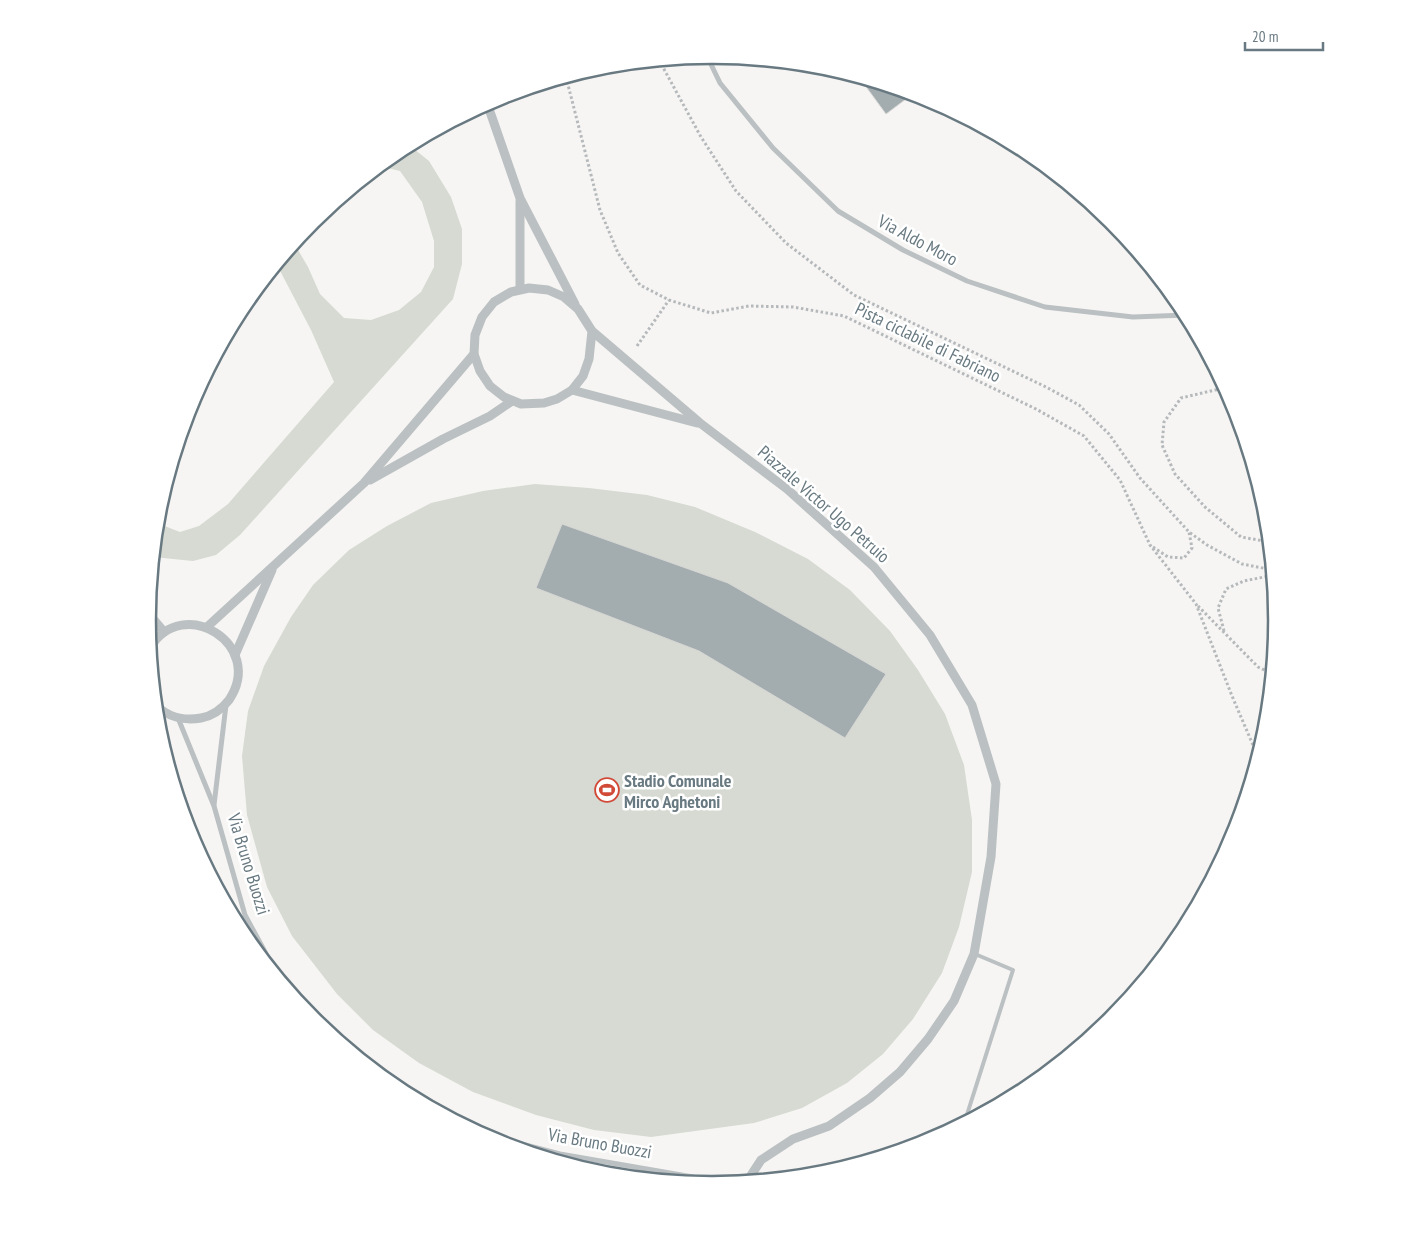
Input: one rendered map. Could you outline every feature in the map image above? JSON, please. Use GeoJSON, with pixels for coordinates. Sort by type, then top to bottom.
{"type":"FeatureCollection","features":[{"type":"Feature","properties":{"kind":"street","name":"Via Aldo Moro"},"geometry":{"type":"LineString","coordinates":[[711,64],[720,83],[772,148],[838,211],[903,250],[967,281],[1045,307],[1133,317],[1178,315]]}},
{"type":"Feature","properties":{"kind":"street"},"geometry":{"type":"LineString","coordinates":[[490,110],[520,198],[578,309]]}},
{"type":"Feature","properties":{"kind":"street"},"geometry":{"type":"LineString","coordinates":[[520,198],[520,289]]}},
{"type":"Feature","properties":{"kind":"street","name":"Piazzale Victor Ugo Petruio"},"geometry":{"type":"LineString","coordinates":[[474,354],[475,335],[482,317],[494,302],[511,292],[529,288],[548,290],[564,297],[578,309],[592,331],[626,361],[700,423],[787,489],[874,566],[930,636],[972,705],[996,784],[992,857],[974,954],[954,1001],[928,1039],[900,1072],[870,1098],[829,1126],[793,1139],[762,1160],[751,1176]]}},
{"type":"Feature","properties":{"kind":"street"},"geometry":{"type":"LineString","coordinates":[[474,354],[480,371],[490,386],[504,397],[521,404],[544,403],[557,400],[572,390],[583,376],[590,359],[592,331]]}},
{"type":"Feature","properties":{"kind":"street"},"geometry":{"type":"LineString","coordinates":[[207,627],[364,483],[474,354]]}},
{"type":"Feature","properties":{"kind":"street","name":"Piazzale Victor Ugo Petruio"},"geometry":{"type":"LineString","coordinates":[[572,390],[700,423]]}},
{"type":"Feature","properties":{"kind":"street"},"geometry":{"type":"LineString","coordinates":[[364,483],[443,439],[490,416],[512,401]]}},
{"type":"Feature","properties":{"kind":"street"},"geometry":{"type":"LineString","coordinates":[[235,655],[273,566]]}},
{"type":"Feature","properties":{"kind":"street"},"geometry":{"type":"LineString","coordinates":[[156,623],[164,632]]}},
{"type":"Feature","properties":{"kind":"street"},"geometry":{"type":"LineString","coordinates":[[157,639],[164,632],[178,626],[193,624],[207,627],[219,633],[235,655]]}},
{"type":"Feature","properties":{"kind":"street","name":"Via Bruno Buozzi"},"geometry":{"type":"LineString","coordinates":[[214,806],[226,704],[233,693],[237,681],[238,668],[235,655]]}},
{"type":"Feature","properties":{"kind":"street"},"geometry":{"type":"LineString","coordinates":[[164,711],[178,718],[191,720],[204,718],[226,704]]}},
{"type":"Feature","properties":{"kind":"street","name":"Via Bruno Buozzi"},"geometry":{"type":"LineString","coordinates":[[178,718],[214,806],[245,915],[263,947]]}},
{"type":"Feature","properties":{"kind":"street","name":"Via Bruno Buozzi"},"geometry":{"type":"LineString","coordinates":[[526,1145],[560,1154],[692,1176]]}},
{"type":"Feature","properties":{"kind":"lane"},"geometry":{"type":"LineString","coordinates":[[967,1116],[1013,970],[974,954]]}},
{"type":"Feature","properties":{"kind":"path","name":"Pista ciclabile di Fabriano"},"geometry":{"type":"LineString","coordinates":[[663,66],[701,137],[736,191],[786,243],[854,295],[1046,387],[1079,406],[1109,434],[1140,478],[1189,532],[1207,545],[1242,564],[1266,569]]}},
{"type":"Feature","properties":{"kind":"path","name":"Pista ciclabile di Fabriano"},"geometry":{"type":"LineString","coordinates":[[568,83],[600,210],[618,253],[640,285],[669,300],[711,313],[749,306],[793,307],[844,316],[1036,409],[1084,436],[1120,480],[1150,545],[1196,604],[1258,667],[1266,671]]}},
{"type":"Feature","properties":{"kind":"path"},"geometry":{"type":"LineString","coordinates":[[626,361],[669,300]]}},
{"type":"Feature","properties":{"kind":"path"},"geometry":{"type":"LineString","coordinates":[[1219,390],[1181,398],[1164,422],[1162,445],[1175,474],[1205,507],[1241,537],[1263,541]]}},
{"type":"Feature","properties":{"kind":"path"},"geometry":{"type":"LineString","coordinates":[[1150,545],[1168,557],[1184,558],[1192,548],[1189,532]]}},
{"type":"Feature","properties":{"kind":"path","name":"Pista ciclabile di Fabriano"},"geometry":{"type":"LineString","coordinates":[[1225,633],[1218,608],[1226,590],[1244,581],[1267,576]]}},
{"type":"Feature","properties":{"kind":"path","name":"Pista ciclabile di Fabriano"},"geometry":{"type":"LineString","coordinates":[[1196,604],[1254,748]]}},
{"type":"Feature","properties":{"kind":"shaded area"},"geometry":{"type":"Polygon","coordinates":[[[415,150],[429,161],[451,197],[462,229],[462,264],[453,299],[240,535],[216,555],[193,561],[160,558],[164,526],[180,532],[199,526],[228,504],[334,382],[311,330],[280,271],[298,249],[320,294],[344,318],[371,320],[399,310],[421,292],[434,267],[434,241],[422,202],[400,171],[389,168],[415,150]]]}},
{"type":"Feature","properties":{"kind":"shaded area","name":"Stadio Comunale Mirco Aghetoni"},"geometry":{"type":"Polygon","coordinates":[[[535,484],[647,495],[695,507],[755,532],[808,559],[850,590],[890,631],[918,670],[945,714],[964,765],[972,820],[972,872],[959,927],[942,973],[913,1019],[883,1054],[847,1083],[802,1108],[754,1123],[651,1137],[594,1130],[536,1115],[473,1092],[419,1063],[373,1030],[337,994],[292,936],[267,887],[247,815],[242,756],[248,711],[264,666],[291,617],[313,585],[349,550],[387,526],[431,503],[483,491],[535,484]]]}},
{"type":"Feature","properties":{"kind":"building"},"geometry":{"type":"Polygon","coordinates":[[[865,85],[906,99],[886,114],[865,85]]]}},
{"type":"Feature","properties":{"kind":"building"},"geometry":{"type":"Polygon","coordinates":[[[562,524],[728,583],[886,674],[845,738],[699,651],[536,588],[562,524]]]}},
{"type":"Feature","properties":{"kind":"place","name":"Stadio Comunale Mirco Aghetoni"},"geometry":{"type":"Point","coordinates":[607,790]}}]}
